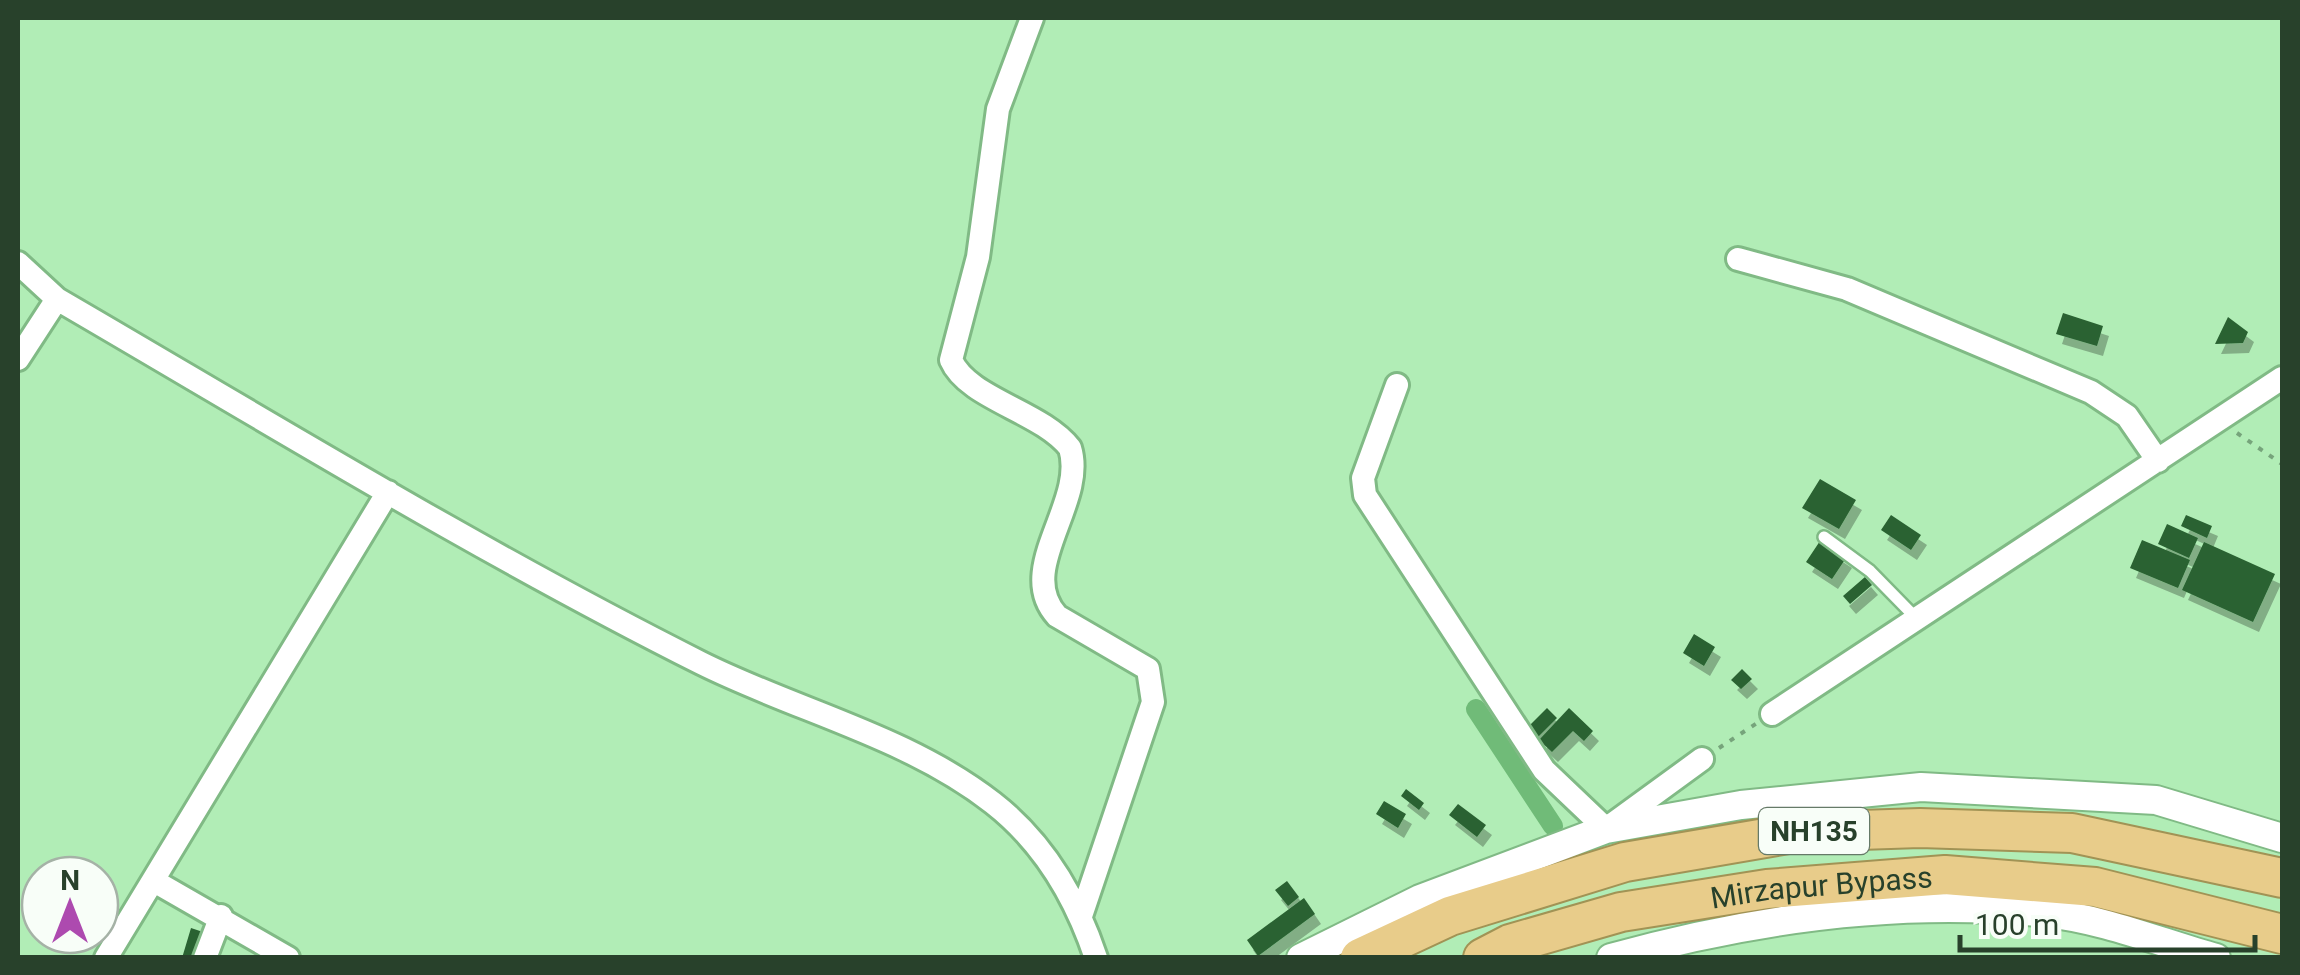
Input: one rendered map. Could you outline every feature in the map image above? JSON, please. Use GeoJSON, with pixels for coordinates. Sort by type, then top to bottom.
{"type":"FeatureCollection","features":[{"type":"Feature","properties":{"kind":"highway","name":"NH135"},"geometry":{"type":"LineString","coordinates":[[1360,958],[1450,916],[1625,862],[1800,832],[1920,828],[2072,833],[2282,878]]}},
{"type":"Feature","properties":{"kind":"highway","name":"Mirzapur Bypass"},"geometry":{"type":"LineString","coordinates":[[1483,958],[1510,944],[1621,912],[1767,889],[1944,875],[2095,888],[2282,934]]}},
{"type":"Feature","properties":{"kind":"street"},"geometry":{"type":"LineString","coordinates":[[1032,18],[998,109],[978,256],[951,360],[965,379],[1034,418],[1070,448],[1072,480],[1042,582],[1047,605],[1057,616],[1141,662],[1152,676],[1153,702],[1082,916]]}},
{"type":"Feature","properties":{"kind":"street"},"geometry":{"type":"LineString","coordinates":[[1738,259],[1847,289],[2091,392],[2127,416],[2158,461]]}},
{"type":"Feature","properties":{"kind":"street"},"geometry":{"type":"LineString","coordinates":[[18,263],[56,300],[388,492],[704,664],[938,766],[996,805],[1030,839],[1082,916],[1096,958]]}},
{"type":"Feature","properties":{"kind":"street"},"geometry":{"type":"LineString","coordinates":[[18,360],[56,300]]}},
{"type":"Feature","properties":{"kind":"street"},"geometry":{"type":"LineString","coordinates":[[1772,714],[2282,378]]}},
{"type":"Feature","properties":{"kind":"street"},"geometry":{"type":"LineString","coordinates":[[1397,385],[1382,416],[1363,478],[1369,504],[1544,770],[1606,829]]}},
{"type":"Feature","properties":{"kind":"street"},"geometry":{"type":"LineString","coordinates":[[106,958],[388,492]]}},
{"type":"Feature","properties":{"kind":"street"},"geometry":{"type":"LineString","coordinates":[[1606,829],[1702,758]]}},
{"type":"Feature","properties":{"kind":"street"},"geometry":{"type":"LineString","coordinates":[[1301,958],[1420,899],[1606,829],[1741,805],[1921,787],[2156,800],[2282,838]]}},
{"type":"Feature","properties":{"kind":"street"},"geometry":{"type":"LineString","coordinates":[[154,880],[288,958]]}},
{"type":"Feature","properties":{"kind":"street"},"geometry":{"type":"LineString","coordinates":[[1611,958],[1667,950],[1730,930],[1910,908],[2050,914],[2216,958]]}},
{"type":"Feature","properties":{"kind":"street"},"geometry":{"type":"LineString","coordinates":[[205,958],[220,916]]}},
{"type":"Feature","properties":{"kind":"lane"},"geometry":{"type":"LineString","coordinates":[[1824,537],[1870,571],[1916,619]]}},
{"type":"Feature","properties":{"kind":"path"},"geometry":{"type":"LineString","coordinates":[[2223,418],[2249,444],[2282,464]]}},
{"type":"Feature","properties":{"kind":"path"},"geometry":{"type":"LineString","coordinates":[[1702,758],[1772,714]]}},
{"type":"Feature","properties":{"kind":"building"},"geometry":{"type":"Polygon","coordinates":[[[2063,313],[2103,326],[2097,346],[2056,334],[2063,313]]]}},
{"type":"Feature","properties":{"kind":"building"},"geometry":{"type":"Polygon","coordinates":[[[2228,317],[2248,332],[2243,343],[2215,344],[2228,317]]]}},
{"type":"Feature","properties":{"kind":"building"},"geometry":{"type":"Polygon","coordinates":[[[1820,479],[1856,500],[1839,529],[1802,508],[1820,479]]]}},
{"type":"Feature","properties":{"kind":"building"},"geometry":{"type":"Polygon","coordinates":[[[1891,515],[1921,535],[1911,550],[1881,530],[1891,515]]]}},
{"type":"Feature","properties":{"kind":"building"},"geometry":{"type":"Polygon","coordinates":[[[2186,515],[2212,526],[2207,538],[2181,526],[2186,515]]]}},
{"type":"Feature","properties":{"kind":"building"},"geometry":{"type":"Polygon","coordinates":[[[2167,524],[2198,538],[2189,558],[2158,544],[2167,524]]]}},
{"type":"Feature","properties":{"kind":"building"},"geometry":{"type":"Polygon","coordinates":[[[2142,540],[2190,560],[2178,588],[2130,568],[2142,540]]]}},
{"type":"Feature","properties":{"kind":"building"},"geometry":{"type":"Polygon","coordinates":[[[1820,541],[1846,558],[1832,579],[1806,562],[1820,541]]]}},
{"type":"Feature","properties":{"kind":"building"},"geometry":{"type":"Polygon","coordinates":[[[2204,542],[2275,574],[2253,622],[2182,590],[2204,542]]]}},
{"type":"Feature","properties":{"kind":"building"},"geometry":{"type":"Polygon","coordinates":[[[1865,577],[1872,585],[1850,604],[1843,596],[1865,577]]]}},
{"type":"Feature","properties":{"kind":"building"},"geometry":{"type":"Polygon","coordinates":[[[1694,634],[1715,647],[1704,666],[1683,653],[1694,634]]]}},
{"type":"Feature","properties":{"kind":"building"},"geometry":{"type":"Polygon","coordinates":[[[1742,669],[1752,679],[1741,689],[1731,680],[1742,669]]]}},
{"type":"Feature","properties":{"kind":"building"},"geometry":{"type":"Polygon","coordinates":[[[1547,708],[1557,718],[1538,737],[1528,727],[1547,708]]]}},
{"type":"Feature","properties":{"kind":"building"},"geometry":{"type":"Polygon","coordinates":[[[1569,708],[1593,731],[1584,741],[1573,731],[1552,752],[1539,740],[1569,708]]]}},
{"type":"Feature","properties":{"kind":"building"},"geometry":{"type":"Polygon","coordinates":[[[1406,789],[1424,803],[1419,810],[1401,796],[1406,789]]]}},
{"type":"Feature","properties":{"kind":"building"},"geometry":{"type":"Polygon","coordinates":[[[1384,801],[1406,814],[1398,828],[1376,814],[1384,801]]]}},
{"type":"Feature","properties":{"kind":"building"},"geometry":{"type":"Polygon","coordinates":[[[1458,804],[1486,825],[1477,837],[1449,815],[1458,804]]]}},
{"type":"Feature","properties":{"kind":"building"},"geometry":{"type":"Polygon","coordinates":[[[1287,881],[1299,897],[1288,906],[1275,890],[1287,881]]]}},
{"type":"Feature","properties":{"kind":"building"},"geometry":{"type":"Polygon","coordinates":[[[1304,898],[1315,914],[1258,956],[1247,940],[1304,898]]]}},
{"type":"Feature","properties":{"kind":"building"},"geometry":{"type":"Polygon","coordinates":[[[191,928],[203,932],[196,958],[182,958],[191,928]]]}},
{"type":"Feature","properties":{"kind":"waterway"},"geometry":{"type":"LineString","coordinates":[[1476,709],[1553,826]]}}]}
